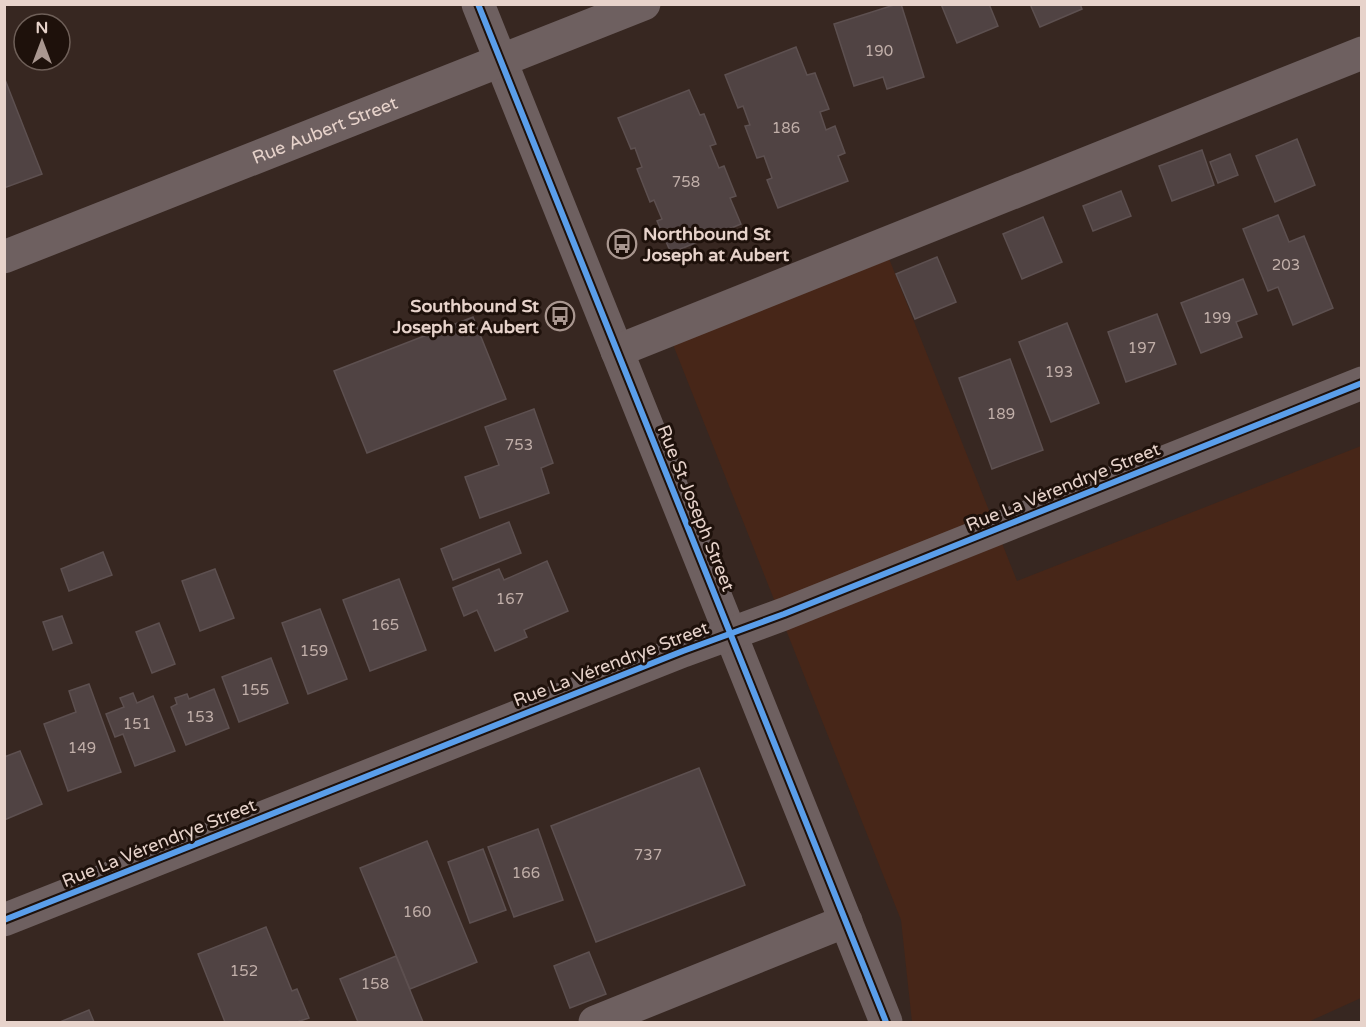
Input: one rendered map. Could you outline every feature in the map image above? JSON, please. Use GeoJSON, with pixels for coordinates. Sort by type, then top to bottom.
{"type":"FeatureCollection","features":[{"type":"Feature","properties":{"kind":"street","name":"Rue St Joseph Street"},"geometry":{"type":"LineString","coordinates":[[478,4],[886,1023]]}},
{"type":"Feature","properties":{"kind":"street","name":"Rue Aubert Street"},"geometry":{"type":"LineString","coordinates":[[4,257],[644,4]]}},
{"type":"Feature","properties":{"kind":"street"},"geometry":{"type":"LineString","coordinates":[[618,351],[1362,53]]}},
{"type":"Feature","properties":{"kind":"street","name":"Rue La Vérendrye Street"},"geometry":{"type":"LineString","coordinates":[[4,920],[1362,383]]}},
{"type":"Feature","properties":{"kind":"street"},"geometry":{"type":"LineString","coordinates":[[595,1023],[846,921]]}},
{"type":"Feature","properties":{"kind":"shaded area"},"geometry":{"type":"Polygon","coordinates":[[[888,256],[1017,581],[1361,446],[1361,998],[1308,1022],[912,1022],[901,920],[672,342],[888,256]]]}},
{"type":"Feature","properties":{"kind":"building"},"geometry":{"type":"Polygon","coordinates":[[[901,4],[924,77],[887,89],[883,77],[854,86],[834,24],[901,4]]]}},
{"type":"Feature","properties":{"kind":"building"},"geometry":{"type":"Polygon","coordinates":[[[941,4],[989,4],[998,26],[957,43],[941,4]]]}},
{"type":"Feature","properties":{"kind":"building"},"geometry":{"type":"Polygon","coordinates":[[[1030,4],[1080,4],[1082,9],[1040,27],[1030,4]]]}},
{"type":"Feature","properties":{"kind":"building"},"geometry":{"type":"Polygon","coordinates":[[[796,47],[807,75],[815,73],[829,109],[820,112],[826,130],[835,126],[845,153],[838,156],[848,181],[778,208],[767,180],[772,178],[764,156],[757,158],[745,126],[750,125],[743,106],[738,108],[725,75],[796,47]]]}},
{"type":"Feature","properties":{"kind":"building"},"geometry":{"type":"Polygon","coordinates":[[[4,77],[42,174],[4,188],[4,77]]]}},
{"type":"Feature","properties":{"kind":"building"},"geometry":{"type":"Polygon","coordinates":[[[689,90],[700,115],[704,114],[716,144],[710,146],[719,168],[724,166],[736,196],[730,198],[741,224],[671,253],[657,221],[662,219],[654,200],[650,202],[637,169],[642,167],[635,148],[631,149],[618,118],[689,90]]]}},
{"type":"Feature","properties":{"kind":"building"},"geometry":{"type":"Polygon","coordinates":[[[1297,139],[1315,185],[1275,202],[1256,156],[1297,139]]]}},
{"type":"Feature","properties":{"kind":"building"},"geometry":{"type":"Polygon","coordinates":[[[1202,150],[1214,185],[1172,201],[1159,166],[1202,150]]]}},
{"type":"Feature","properties":{"kind":"building"},"geometry":{"type":"Polygon","coordinates":[[[1230,154],[1238,175],[1218,183],[1210,162],[1230,154]]]}},
{"type":"Feature","properties":{"kind":"building"},"geometry":{"type":"Polygon","coordinates":[[[1121,191],[1131,216],[1093,231],[1083,206],[1121,191]]]}},
{"type":"Feature","properties":{"kind":"building"},"geometry":{"type":"Polygon","coordinates":[[[1278,215],[1289,242],[1304,236],[1333,308],[1293,325],[1278,287],[1268,291],[1243,229],[1278,215]]]}},
{"type":"Feature","properties":{"kind":"building"},"geometry":{"type":"Polygon","coordinates":[[[1043,217],[1062,262],[1022,279],[1003,234],[1043,217]]]}},
{"type":"Feature","properties":{"kind":"building"},"geometry":{"type":"Polygon","coordinates":[[[937,257],[956,302],[915,319],[896,274],[937,257]]]}},
{"type":"Feature","properties":{"kind":"building"},"geometry":{"type":"Polygon","coordinates":[[[1243,279],[1257,314],[1236,322],[1242,337],[1201,353],[1181,303],[1243,279]]]}},
{"type":"Feature","properties":{"kind":"building"},"geometry":{"type":"Polygon","coordinates":[[[1157,314],[1176,364],[1126,382],[1108,332],[1157,314]]]}},
{"type":"Feature","properties":{"kind":"building"},"geometry":{"type":"Polygon","coordinates":[[[473,317],[506,399],[367,453],[334,371],[473,317]]]}},
{"type":"Feature","properties":{"kind":"building"},"geometry":{"type":"Polygon","coordinates":[[[1067,323],[1099,403],[1051,422],[1019,342],[1067,323]]]}},
{"type":"Feature","properties":{"kind":"building"},"geometry":{"type":"Polygon","coordinates":[[[1010,359],[1043,450],[992,469],[959,378],[1010,359]]]}},
{"type":"Feature","properties":{"kind":"building"},"geometry":{"type":"Polygon","coordinates":[[[534,409],[553,463],[541,468],[549,493],[480,518],[465,477],[499,465],[485,427],[534,409]]]}},
{"type":"Feature","properties":{"kind":"building"},"geometry":{"type":"Polygon","coordinates":[[[509,522],[521,553],[453,580],[441,549],[509,522]]]}},
{"type":"Feature","properties":{"kind":"building"},"geometry":{"type":"Polygon","coordinates":[[[103,552],[112,575],[69,591],[61,569],[103,552]]]}},
{"type":"Feature","properties":{"kind":"building"},"geometry":{"type":"Polygon","coordinates":[[[547,561],[568,611],[524,630],[527,637],[495,651],[477,610],[464,616],[453,588],[499,569],[504,580],[547,561]]]}},
{"type":"Feature","properties":{"kind":"building"},"geometry":{"type":"Polygon","coordinates":[[[215,569],[234,618],[200,631],[182,581],[215,569]]]}},
{"type":"Feature","properties":{"kind":"building"},"geometry":{"type":"Polygon","coordinates":[[[399,579],[426,650],[370,671],[343,600],[399,579]]]}},
{"type":"Feature","properties":{"kind":"building"},"geometry":{"type":"Polygon","coordinates":[[[320,609],[347,679],[308,694],[282,623],[320,609]]]}},
{"type":"Feature","properties":{"kind":"building"},"geometry":{"type":"Polygon","coordinates":[[[62,616],[72,643],[53,650],[43,622],[62,616]]]}},
{"type":"Feature","properties":{"kind":"building"},"geometry":{"type":"Polygon","coordinates":[[[159,623],[175,664],[152,673],[136,632],[159,623]]]}},
{"type":"Feature","properties":{"kind":"building"},"geometry":{"type":"Polygon","coordinates":[[[271,658],[288,703],[239,722],[222,677],[271,658]]]}},
{"type":"Feature","properties":{"kind":"building"},"geometry":{"type":"Polygon","coordinates":[[[89,684],[121,772],[68,791],[44,724],[76,712],[69,691],[89,684]]]}},
{"type":"Feature","properties":{"kind":"building"},"geometry":{"type":"Polygon","coordinates":[[[214,689],[229,728],[186,745],[171,707],[177,704],[175,698],[187,694],[189,699],[214,689]]]}},
{"type":"Feature","properties":{"kind":"building"},"geometry":{"type":"Polygon","coordinates":[[[133,693],[137,703],[153,696],[175,751],[135,766],[123,734],[115,737],[106,714],[124,707],[120,698],[133,693]]]}},
{"type":"Feature","properties":{"kind":"building"},"geometry":{"type":"Polygon","coordinates":[[[20,751],[42,804],[4,820],[4,757],[20,751]]]}},
{"type":"Feature","properties":{"kind":"building"},"geometry":{"type":"Polygon","coordinates":[[[699,768],[745,885],[596,942],[551,826],[699,768]]]}},
{"type":"Feature","properties":{"kind":"building"},"geometry":{"type":"Polygon","coordinates":[[[538,829],[563,900],[514,917],[488,847],[538,829]]]}},
{"type":"Feature","properties":{"kind":"building"},"geometry":{"type":"Polygon","coordinates":[[[427,841],[477,962],[410,989],[360,868],[427,841]]]}},
{"type":"Feature","properties":{"kind":"building"},"geometry":{"type":"Polygon","coordinates":[[[483,849],[506,910],[470,923],[448,862],[483,849]]]}},
{"type":"Feature","properties":{"kind":"building"},"geometry":{"type":"Polygon","coordinates":[[[266,927],[292,991],[297,989],[309,1018],[297,1022],[225,1022],[198,954],[266,927]]]}},
{"type":"Feature","properties":{"kind":"building"},"geometry":{"type":"Polygon","coordinates":[[[589,952],[606,994],[570,1008],[554,966],[589,952]]]}},
{"type":"Feature","properties":{"kind":"building"},"geometry":{"type":"Polygon","coordinates":[[[396,956],[423,1022],[358,1022],[340,979],[396,956]]]}},
{"type":"Feature","properties":{"kind":"building"},"geometry":{"type":"Polygon","coordinates":[[[89,1010],[94,1022],[60,1022],[89,1010]]]}},
{"type":"Feature","properties":{"kind":"cycle path"},"geometry":{"type":"LineString","coordinates":[[478,4],[886,1022]]}},
{"type":"Feature","properties":{"kind":"cycle path"},"geometry":{"type":"LineString","coordinates":[[4,920],[683,651],[784,614],[1362,383]]}},
{"type":"Feature","properties":{"kind":"place","name":"Northbound St Joseph at Aubert"},"geometry":{"type":"Point","coordinates":[622,244]}},
{"type":"Feature","properties":{"kind":"place","name":"Southbound St Joseph at Aubert"},"geometry":{"type":"Point","coordinates":[560,316]}}]}
